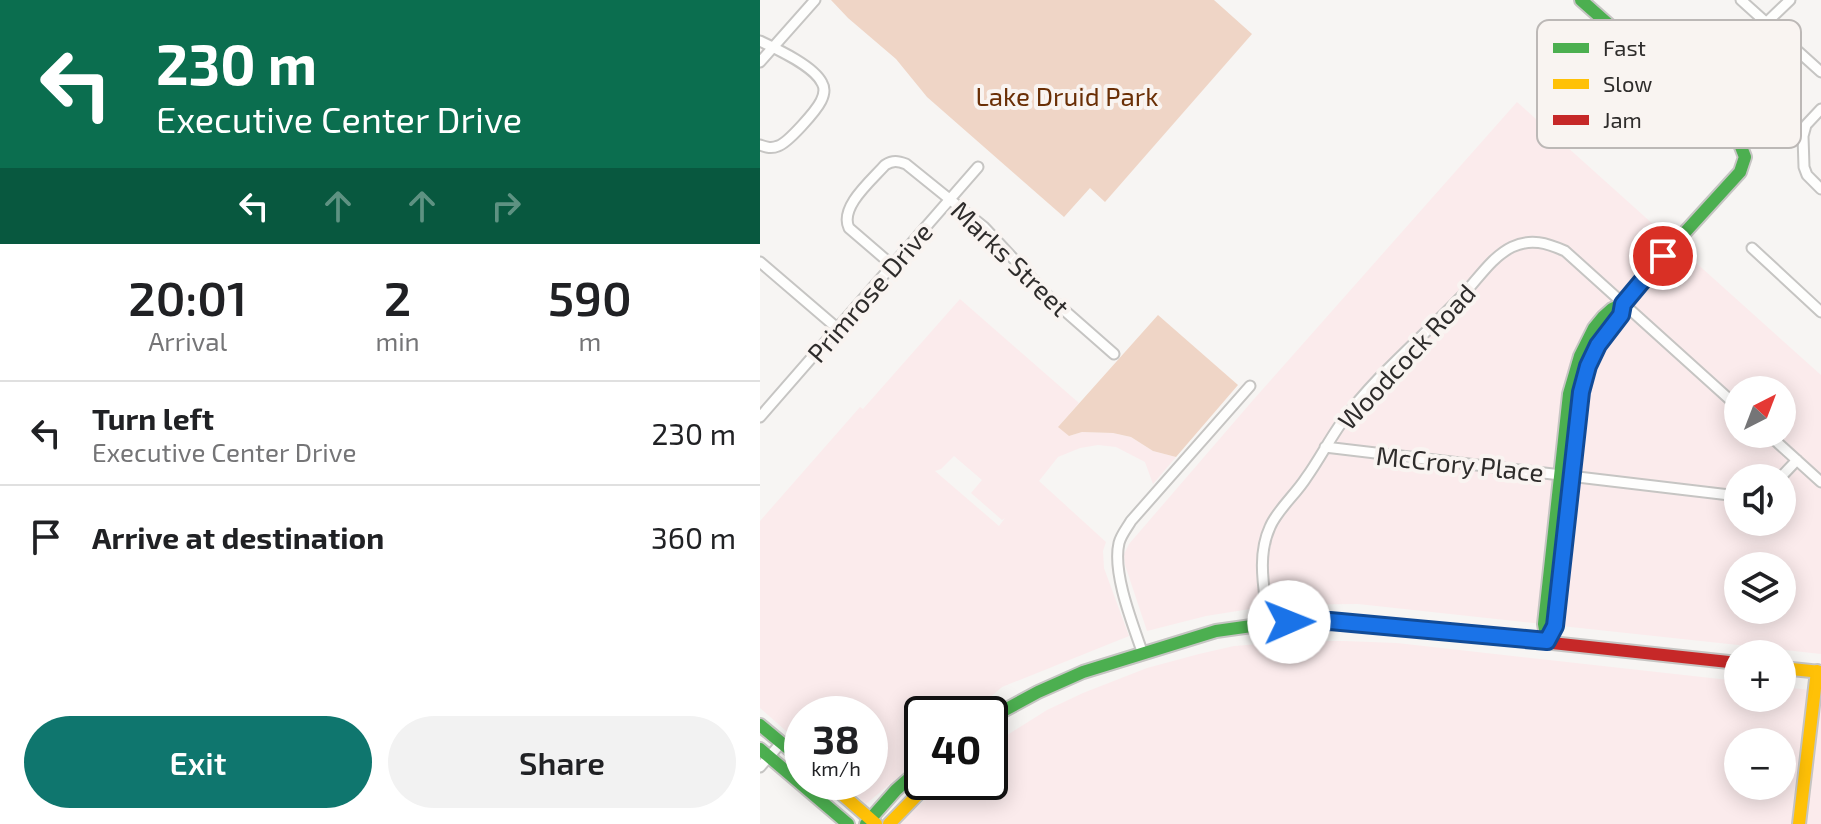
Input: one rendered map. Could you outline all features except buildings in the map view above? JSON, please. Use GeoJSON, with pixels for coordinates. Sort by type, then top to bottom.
{"type":"FeatureCollection","features":[{"type":"Feature","properties":{"kind":"main road"},"geometry":{"type":"LineString","coordinates":[[1581,0],[1604,20]]}},
{"type":"Feature","properties":{"kind":"main road"},"geometry":{"type":"LineString","coordinates":[[1547,641],[1544,624],[1566,475],[1569,394],[1579,358],[1604,317],[1623,304],[1740,172],[1745,157],[1743,148]]}},
{"type":"Feature","properties":{"kind":"main road"},"geometry":{"type":"LineString","coordinates":[[1008,708],[1083,672],[1216,631],[1268,623],[1330,621],[1724,661]]}},
{"type":"Feature","properties":{"kind":"main road"},"geometry":{"type":"LineString","coordinates":[[1796,670],[1819,672],[1799,824]]}},
{"type":"Feature","properties":{"kind":"main road"},"geometry":{"type":"LineString","coordinates":[[1008,710],[1012,706]]}},
{"type":"Feature","properties":{"kind":"main road"},"geometry":{"type":"LineString","coordinates":[[760,725],[784,745]]}},
{"type":"Feature","properties":{"kind":"main road"},"geometry":{"type":"LineString","coordinates":[[765,753],[848,824]]}},
{"type":"Feature","properties":{"kind":"main road"},"geometry":{"type":"LineString","coordinates":[[847,800],[871,822],[904,783]]}},
{"type":"Feature","properties":{"kind":"main road"},"geometry":{"type":"LineString","coordinates":[[889,824],[912,800]]}},
{"type":"Feature","properties":{"kind":"street"},"geometry":{"type":"LineString","coordinates":[[760,62],[815,0]]}},
{"type":"Feature","properties":{"kind":"street"},"geometry":{"type":"LineString","coordinates":[[1741,0],[1763,20]]}},
{"type":"Feature","properties":{"kind":"street"},"geometry":{"type":"LineString","coordinates":[[1769,20],[1790,0]]}},
{"type":"Feature","properties":{"kind":"street"},"geometry":{"type":"LineString","coordinates":[[760,41],[814,72],[824,90],[816,108],[785,143],[771,148],[760,145]]}},
{"type":"Feature","properties":{"kind":"street"},"geometry":{"type":"LineString","coordinates":[[1801,54],[1821,72]]}},
{"type":"Feature","properties":{"kind":"street"},"geometry":{"type":"LineString","coordinates":[[1821,109],[1806,125],[1803,136],[1804,167],[1807,175],[1821,189]]}},
{"type":"Feature","properties":{"kind":"street","name":"Marks Street"},"geometry":{"type":"LineString","coordinates":[[892,265],[849,228],[846,220],[851,204],[885,165],[899,161],[984,227],[1048,296],[1114,354]]}},
{"type":"Feature","properties":{"kind":"street","name":"Primrose Drive"},"geometry":{"type":"LineString","coordinates":[[760,417],[978,167]]}},
{"type":"Feature","properties":{"kind":"street","name":"Woodcock Road"},"geometry":{"type":"LineString","coordinates":[[1268,623],[1262,568],[1263,548],[1272,522],[1306,479],[1343,420],[1408,347],[1497,258],[1514,246],[1546,243],[1565,251],[1623,304]]}},
{"type":"Feature","properties":{"kind":"street"},"geometry":{"type":"LineString","coordinates":[[1752,248],[1821,312]]}},
{"type":"Feature","properties":{"kind":"street"},"geometry":{"type":"LineString","coordinates":[[760,262],[837,328]]}},
{"type":"Feature","properties":{"kind":"street"},"geometry":{"type":"LineString","coordinates":[[1623,304],[1724,394]]}},
{"type":"Feature","properties":{"kind":"street"},"geometry":{"type":"LineString","coordinates":[[1143,654],[1120,580],[1117,558],[1120,540],[1131,521],[1250,386]]}},
{"type":"Feature","properties":{"kind":"street","name":"McCrory Place"},"geometry":{"type":"LineString","coordinates":[[1325,447],[1724,494]]}},
{"type":"Feature","properties":{"kind":"street"},"geometry":{"type":"LineString","coordinates":[[1784,448],[1821,482]]}},
{"type":"Feature","properties":{"kind":"street"},"geometry":{"type":"LineString","coordinates":[[1793,464],[1797,460]]}},
{"type":"Feature","properties":{"kind":"street"},"geometry":{"type":"LineString","coordinates":[[760,767],[765,753],[781,743]]}},
{"type":"Feature","properties":{"kind":"shaded area"},"geometry":{"type":"Polygon","coordinates":[[[1517,102],[1537,120],[1537,148],[1568,148],[1821,375],[1821,654],[1796,651],[1796,640],[1724,640],[1724,644],[1358,604],[1275,605],[1206,616],[1147,631],[1124,554],[1129,544],[1254,399],[1517,102]]]}},
{"type":"Feature","properties":{"kind":"shaded area"},"geometry":{"type":"Polygon","coordinates":[[[960,299],[1079,403],[1059,426],[1069,436],[1082,432],[1113,433],[1131,437],[1153,451],[1176,457],[1153,484],[1145,462],[1116,447],[1098,445],[1080,448],[1058,457],[1039,481],[1106,542],[1104,568],[1129,636],[1002,687],[992,696],[904,696],[904,772],[888,786],[888,696],[784,696],[784,729],[760,708],[760,521],[860,407],[863,409],[960,299]],[[954,456],[935,471],[999,526],[1005,518],[1002,520],[971,493],[982,480],[954,456]]]}},
{"type":"Feature","properties":{"kind":"shaded area"},"geometry":{"type":"Polygon","coordinates":[[[1295,641],[1397,643],[1724,679],[1724,712],[1796,712],[1796,688],[1821,691],[1821,824],[900,824],[925,800],[1008,800],[1008,735],[1047,710],[1083,693],[1147,668],[1234,646],[1295,641]]]}},
{"type":"Feature","properties":{"kind":"green space","name":"Lake Druid Park"},"geometry":{"type":"Polygon","coordinates":[[[831,0],[1214,0],[1252,34],[1105,202],[1090,188],[1064,217],[927,97],[896,59],[831,0]]]}},
{"type":"Feature","properties":{"kind":"green space"},"geometry":{"type":"Polygon","coordinates":[[[1158,315],[1238,385],[1176,457],[1153,451],[1131,437],[1113,433],[1082,432],[1069,436],[1058,427],[1158,315]]]}},
{"type":"Feature","properties":{"kind":"traffic: fast"},"geometry":{"type":"LineString","coordinates":[[1581,0],[1604,20]]}},
{"type":"Feature","properties":{"kind":"traffic: fast"},"geometry":{"type":"LineString","coordinates":[[1547,641],[1544,624],[1569,394],[1580,356],[1603,317],[1623,304],[1740,172],[1745,157],[1742,148]]}},
{"type":"Feature","properties":{"kind":"traffic: fast"},"geometry":{"type":"LineString","coordinates":[[1008,708],[1083,672],[1216,631],[1280,622],[1330,621],[1469,634]]}},
{"type":"Feature","properties":{"kind":"traffic: fast"},"geometry":{"type":"LineString","coordinates":[[760,725],[784,745]]}},
{"type":"Feature","properties":{"kind":"traffic: fast"},"geometry":{"type":"LineString","coordinates":[[760,749],[848,824]]}},
{"type":"Feature","properties":{"kind":"traffic: fast"},"geometry":{"type":"LineString","coordinates":[[866,824],[904,783]]}},
{"type":"Feature","properties":{"kind":"traffic: slow"},"geometry":{"type":"LineString","coordinates":[[1796,669],[1821,672]]}},
{"type":"Feature","properties":{"kind":"traffic: slow"},"geometry":{"type":"LineString","coordinates":[[1799,824],[1817,671]]}},
{"type":"Feature","properties":{"kind":"traffic: slow"},"geometry":{"type":"LineString","coordinates":[[849,800],[876,824]]}},
{"type":"Feature","properties":{"kind":"traffic: slow"},"geometry":{"type":"LineString","coordinates":[[889,824],[912,800]]}},
{"type":"Feature","properties":{"kind":"traffic: jam"},"geometry":{"type":"LineString","coordinates":[[1547,641],[1555,626],[1583,382],[1596,348],[1618,318],[1623,304]]}},
{"type":"Feature","properties":{"kind":"traffic: jam"},"geometry":{"type":"LineString","coordinates":[[1469,634],[1724,661]]}},
{"type":"Feature","properties":{"kind":"route"},"geometry":{"type":"LineString","coordinates":[[1289,622],[1330,621],[1547,641],[1555,626],[1581,392],[1586,371],[1603,336],[1621,315],[1623,304],[1663,256]]}}]}
